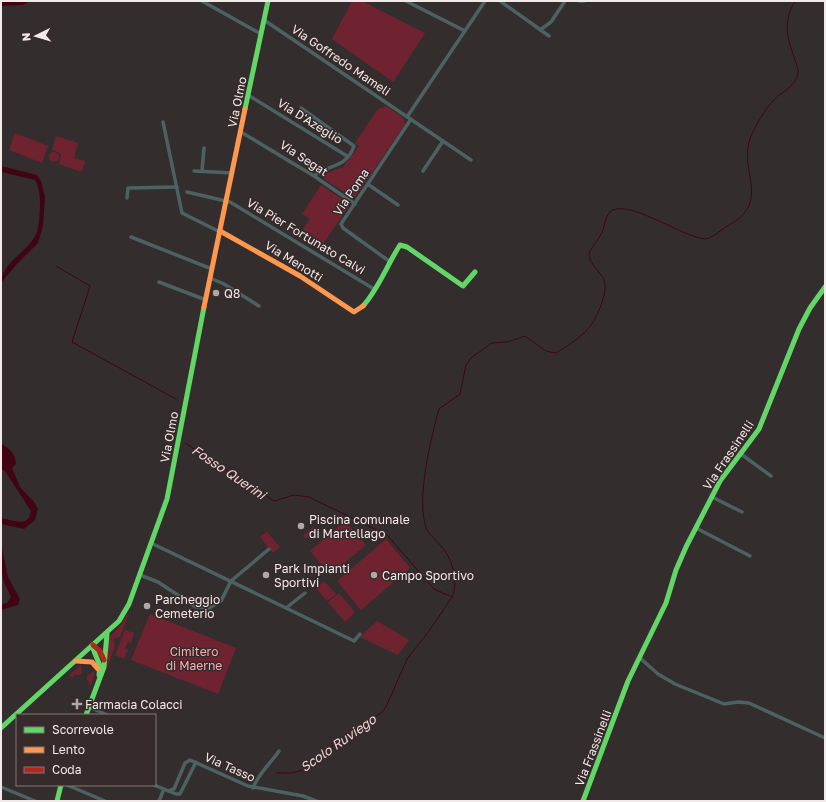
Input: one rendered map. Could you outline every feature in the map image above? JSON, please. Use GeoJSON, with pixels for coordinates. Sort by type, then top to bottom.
{"type":"FeatureCollection","features":[{"type":"Feature","properties":{"kind":"street"},"geometry":{"type":"LineString","coordinates":[[202,1],[261,34]]}},
{"type":"Feature","properties":{"kind":"street","name":"Via Olmo"},"geometry":{"type":"LineString","coordinates":[[16,714],[107,633],[124,613],[164,510],[169,492],[210,278],[268,1]]}},
{"type":"Feature","properties":{"kind":"street"},"geometry":{"type":"LineString","coordinates":[[406,1],[465,31]]}},
{"type":"Feature","properties":{"kind":"street"},"geometry":{"type":"LineString","coordinates":[[407,117],[485,1]]}},
{"type":"Feature","properties":{"kind":"street"},"geometry":{"type":"LineString","coordinates":[[500,1],[549,36]]}},
{"type":"Feature","properties":{"kind":"street"},"geometry":{"type":"LineString","coordinates":[[540,30],[551,22],[565,1]]}},
{"type":"Feature","properties":{"kind":"street"},"geometry":{"type":"LineString","coordinates":[[579,1],[584,1]]}},
{"type":"Feature","properties":{"kind":"street","name":"Via Goffredo Mameli"},"geometry":{"type":"LineString","coordinates":[[264,20],[471,160]]}},
{"type":"Feature","properties":{"kind":"street","name":"Via D'Azeglio"},"geometry":{"type":"LineString","coordinates":[[248,95],[347,156],[340,165],[318,173],[314,176]]}},
{"type":"Feature","properties":{"kind":"street"},"geometry":{"type":"LineString","coordinates":[[301,108],[353,145],[354,147],[347,156]]}},
{"type":"Feature","properties":{"kind":"street","name":"Via Poma"},"geometry":{"type":"LineString","coordinates":[[389,261],[341,226],[342,222],[411,120]]}},
{"type":"Feature","properties":{"kind":"street"},"geometry":{"type":"LineString","coordinates":[[164,122],[182,213],[220,231]]}},
{"type":"Feature","properties":{"kind":"street","name":"Via Segat"},"geometry":{"type":"LineString","coordinates":[[241,132],[314,176],[355,204]]}},
{"type":"Feature","properties":{"kind":"street"},"geometry":{"type":"LineString","coordinates":[[424,171],[443,141]]}},
{"type":"Feature","properties":{"kind":"street"},"geometry":{"type":"LineString","coordinates":[[202,171],[204,148]]}},
{"type":"Feature","properties":{"kind":"street"},"geometry":{"type":"LineString","coordinates":[[194,171],[232,173]]}},
{"type":"Feature","properties":{"kind":"street"},"geometry":{"type":"LineString","coordinates":[[368,185],[398,205]]}},
{"type":"Feature","properties":{"kind":"street"},"geometry":{"type":"LineString","coordinates":[[127,198],[128,188],[177,187]]}},
{"type":"Feature","properties":{"kind":"street"},"geometry":{"type":"LineString","coordinates":[[187,192],[226,201]]}},
{"type":"Feature","properties":{"kind":"street","name":"Via Pier Fortunato Calvi"},"geometry":{"type":"LineString","coordinates":[[226,201],[374,289]]}},
{"type":"Feature","properties":{"kind":"street","name":"Via Menotti"},"geometry":{"type":"LineString","coordinates":[[220,231],[258,251],[356,311],[361,308],[374,289]]}},
{"type":"Feature","properties":{"kind":"street"},"geometry":{"type":"LineString","coordinates":[[131,237],[212,269]]}},
{"type":"Feature","properties":{"kind":"street"},"geometry":{"type":"LineString","coordinates":[[374,289],[389,264],[389,261],[402,245],[462,286],[466,285],[475,272]]}},
{"type":"Feature","properties":{"kind":"street"},"geometry":{"type":"LineString","coordinates":[[210,278],[224,284],[259,306]]}},
{"type":"Feature","properties":{"kind":"street"},"geometry":{"type":"LineString","coordinates":[[159,282],[206,300]]}},
{"type":"Feature","properties":{"kind":"street","name":"Via Frassinelli"},"geometry":{"type":"LineString","coordinates":[[583,801],[628,681],[666,604],[676,570],[720,481],[759,429],[799,329],[810,308],[825,287]]}},
{"type":"Feature","properties":{"kind":"street"},"geometry":{"type":"LineString","coordinates":[[741,454],[771,476]]}},
{"type":"Feature","properties":{"kind":"street"},"geometry":{"type":"LineString","coordinates":[[712,497],[742,512]]}},
{"type":"Feature","properties":{"kind":"street"},"geometry":{"type":"LineString","coordinates":[[696,528],[750,556]]}},
{"type":"Feature","properties":{"kind":"street"},"geometry":{"type":"LineString","coordinates":[[151,543],[354,641],[360,634]]}},
{"type":"Feature","properties":{"kind":"street"},"geometry":{"type":"LineString","coordinates":[[140,575],[158,582],[193,605],[202,609],[213,607],[219,603],[230,582],[269,549]]}},
{"type":"Feature","properties":{"kind":"street"},"geometry":{"type":"LineString","coordinates":[[286,608],[305,593]]}},
{"type":"Feature","properties":{"kind":"street"},"geometry":{"type":"LineString","coordinates":[[86,714],[105,663],[107,633]]}},
{"type":"Feature","properties":{"kind":"street"},"geometry":{"type":"LineString","coordinates":[[93,646],[100,651],[105,663]]}},
{"type":"Feature","properties":{"kind":"street"},"geometry":{"type":"LineString","coordinates":[[93,646],[100,666],[99,680]]}},
{"type":"Feature","properties":{"kind":"street"},"geometry":{"type":"LineString","coordinates":[[640,658],[658,674],[675,684],[724,704],[738,702],[749,703],[825,738]]}},
{"type":"Feature","properties":{"kind":"street"},"geometry":{"type":"LineString","coordinates":[[75,661],[92,662],[96,665],[100,674]]}},
{"type":"Feature","properties":{"kind":"street"},"geometry":{"type":"LineString","coordinates":[[89,707],[105,714]]}},
{"type":"Feature","properties":{"kind":"street","name":"Via Olmo"},"geometry":{"type":"LineString","coordinates":[[1,728],[16,714]]}},
{"type":"Feature","properties":{"kind":"street"},"geometry":{"type":"LineString","coordinates":[[255,789],[260,775],[270,765],[279,750]]}},
{"type":"Feature","properties":{"kind":"street","name":"Via Tasso"},"geometry":{"type":"LineString","coordinates":[[168,791],[174,789],[187,760],[196,762],[255,789],[303,796],[316,801]]}},
{"type":"Feature","properties":{"kind":"street","name":"Via Tasso"},"geometry":{"type":"LineString","coordinates":[[168,791],[176,794],[182,792],[196,762]]}},
{"type":"Feature","properties":{"kind":"street"},"geometry":{"type":"LineString","coordinates":[[57,801],[62,786]]}},
{"type":"Feature","properties":{"kind":"street"},"geometry":{"type":"LineString","coordinates":[[70,786],[105,801]]}},
{"type":"Feature","properties":{"kind":"street"},"geometry":{"type":"LineString","coordinates":[[156,786],[168,791]]}},
{"type":"Feature","properties":{"kind":"street"},"geometry":{"type":"LineString","coordinates":[[1,787],[35,801]]}},
{"type":"Feature","properties":{"kind":"street"},"geometry":{"type":"LineString","coordinates":[[159,801],[164,789]]}},
{"type":"Feature","properties":{"kind":"green space"},"geometry":{"type":"Polygon","coordinates":[[[352,1],[362,1],[425,33],[393,82],[332,39],[352,1]]]}},
{"type":"Feature","properties":{"kind":"green space"},"geometry":{"type":"Polygon","coordinates":[[[386,106],[404,118],[405,124],[356,196],[352,197],[324,179],[322,175],[343,167],[359,146],[355,143],[378,109],[386,106]]]}},
{"type":"Feature","properties":{"kind":"green space"},"geometry":{"type":"Polygon","coordinates":[[[15,133],[48,146],[42,163],[9,150],[15,133]]]}},
{"type":"Feature","properties":{"kind":"green space"},"geometry":{"type":"Polygon","coordinates":[[[56,136],[78,143],[74,158],[85,161],[82,172],[59,164],[61,154],[52,149],[56,136]]]}},
{"type":"Feature","properties":{"kind":"green space"},"geometry":{"type":"Polygon","coordinates":[[[52,152],[56,152],[58,153],[58,161],[52,162],[49,159],[49,155],[52,152]]]}},
{"type":"Feature","properties":{"kind":"green space"},"geometry":{"type":"Polygon","coordinates":[[[321,185],[348,203],[349,206],[323,244],[303,229],[310,219],[302,214],[321,185]]]}},
{"type":"Feature","properties":{"kind":"green space"},"geometry":{"type":"Polygon","coordinates":[[[345,521],[366,545],[330,575],[310,551],[345,521]]]}},
{"type":"Feature","properties":{"kind":"green space"},"geometry":{"type":"Polygon","coordinates":[[[313,527],[316,528],[316,531],[308,538],[304,538],[304,535],[313,527]]]}},
{"type":"Feature","properties":{"kind":"green space"},"geometry":{"type":"Polygon","coordinates":[[[267,532],[280,547],[273,553],[260,537],[267,532]]]}},
{"type":"Feature","properties":{"kind":"green space","name":"Campo Sportivo"},"geometry":{"type":"Polygon","coordinates":[[[385,540],[387,540],[410,568],[361,610],[337,581],[385,540]]]}},
{"type":"Feature","properties":{"kind":"green space"},"geometry":{"type":"Polygon","coordinates":[[[324,581],[336,594],[327,601],[316,588],[324,581]]]}},
{"type":"Feature","properties":{"kind":"green space"},"geometry":{"type":"Polygon","coordinates":[[[339,593],[355,612],[345,622],[328,602],[339,593]]]}},
{"type":"Feature","properties":{"kind":"green space"},"geometry":{"type":"Polygon","coordinates":[[[130,611],[120,637],[113,640],[115,646],[105,674],[108,660],[108,639],[121,625],[130,611]]]}},
{"type":"Feature","properties":{"kind":"green space","name":"Cimitero di Maerne"},"geometry":{"type":"Polygon","coordinates":[[[150,614],[236,648],[218,694],[131,660],[150,614]]]}},
{"type":"Feature","properties":{"kind":"green space"},"geometry":{"type":"Polygon","coordinates":[[[377,621],[409,640],[398,655],[360,637],[377,621]]]}},
{"type":"Feature","properties":{"kind":"green space"},"geometry":{"type":"Polygon","coordinates":[[[125,630],[134,633],[131,643],[128,642],[125,648],[128,650],[124,659],[115,655],[125,630]]]}},
{"type":"Feature","properties":{"kind":"green space"},"geometry":{"type":"Polygon","coordinates":[[[81,665],[82,674],[75,674],[73,678],[69,675],[81,665]]]}},
{"type":"Feature","properties":{"kind":"green space"},"geometry":{"type":"Polygon","coordinates":[[[94,671],[91,685],[88,684],[89,682],[87,680],[87,676],[94,671]]]}},
{"type":"Feature","properties":{"kind":"shaded area"},"geometry":{"type":"Polygon","coordinates":[[[1,1],[30,1],[23,5],[1,6],[1,1]]]}},
{"type":"Feature","properties":{"kind":"shaded area"},"geometry":{"type":"Polygon","coordinates":[[[1,166],[37,175],[41,181],[45,197],[43,226],[38,243],[16,265],[1,283],[5,269],[27,246],[36,234],[39,224],[40,197],[35,180],[1,172],[1,166]]]}},
{"type":"Feature","properties":{"kind":"shaded area"},"geometry":{"type":"Polygon","coordinates":[[[1,444],[7,447],[13,454],[16,464],[12,468],[20,487],[34,502],[38,509],[35,520],[24,529],[1,524],[1,518],[20,522],[27,520],[31,511],[5,471],[1,469],[1,444]]]}},
{"type":"Feature","properties":{"kind":"shaded area"},"geometry":{"type":"Polygon","coordinates":[[[1,544],[8,577],[20,599],[18,605],[1,610],[1,605],[7,603],[11,597],[4,582],[1,569],[1,544]]]}},
{"type":"Feature","properties":{"kind":"waterway","name":"Scolo Ruviego"},"geometry":{"type":"LineString","coordinates":[[276,773],[292,773],[303,770],[336,743],[382,712],[386,707],[407,659],[429,631],[452,597],[455,584],[453,570],[445,551],[427,530],[424,518],[423,487],[432,436],[439,409],[460,394],[466,365],[471,358],[492,343],[507,342],[525,336],[546,351],[555,353],[563,349],[588,329],[601,306],[605,291],[604,280],[591,261],[589,253],[601,235],[607,216],[610,212],[618,209],[641,213],[695,237],[705,239],[713,236],[740,217],[748,207],[751,197],[748,162],[748,149],[751,136],[760,118],[775,98],[792,85],[797,76],[798,70],[787,28],[790,11],[795,1]]}},
{"type":"Feature","properties":{"kind":"waterway","name":"Fosso Querini"},"geometry":{"type":"LineString","coordinates":[[56,266],[90,286],[72,342],[176,399]]}},
{"type":"Feature","properties":{"kind":"waterway","name":"Fosso Querini"},"geometry":{"type":"LineString","coordinates":[[185,443],[274,501],[294,495],[309,497],[387,535],[434,589],[452,597]]}},
{"type":"Feature","properties":{"kind":"traffic: fast"},"geometry":{"type":"LineString","coordinates":[[245,109],[268,1]]}},
{"type":"Feature","properties":{"kind":"traffic: fast"},"geometry":{"type":"LineString","coordinates":[[363,306],[374,292],[400,245],[407,247],[463,286],[475,272]]}},
{"type":"Feature","properties":{"kind":"traffic: fast"},"geometry":{"type":"LineString","coordinates":[[583,801],[628,681],[666,603],[676,570],[686,547],[720,481],[759,429],[799,329],[810,308],[825,287]]}},
{"type":"Feature","properties":{"kind":"traffic: fast"},"geometry":{"type":"LineString","coordinates":[[16,714],[119,621],[129,604],[167,499],[204,307]]}},
{"type":"Feature","properties":{"kind":"traffic: fast"},"geometry":{"type":"LineString","coordinates":[[86,714],[104,667],[107,634]]}},
{"type":"Feature","properties":{"kind":"traffic: fast"},"geometry":{"type":"LineString","coordinates":[[92,646],[100,666],[99,675]]}},
{"type":"Feature","properties":{"kind":"traffic: fast"},"geometry":{"type":"LineString","coordinates":[[1,728],[16,714]]}},
{"type":"Feature","properties":{"kind":"traffic: fast"},"geometry":{"type":"LineString","coordinates":[[57,801],[61,786]]}},
{"type":"Feature","properties":{"kind":"traffic: slow"},"geometry":{"type":"LineString","coordinates":[[204,307],[245,109]]}},
{"type":"Feature","properties":{"kind":"traffic: slow"},"geometry":{"type":"LineString","coordinates":[[220,231],[300,276],[354,312],[363,306]]}},
{"type":"Feature","properties":{"kind":"traffic: slow"},"geometry":{"type":"LineString","coordinates":[[76,661],[92,662],[98,669]]}},
{"type":"Feature","properties":{"kind":"traffic: jam"},"geometry":{"type":"LineString","coordinates":[[93,645],[100,651],[104,660]]}},
{"type":"Feature","properties":{"kind":"place","name":"Q8"},"geometry":{"type":"Point","coordinates":[216,293]}},
{"type":"Feature","properties":{"kind":"place","name":"Piscina comunale di Martellago"},"geometry":{"type":"Point","coordinates":[301,526]}},
{"type":"Feature","properties":{"kind":"place","name":"Park Impianti Sportivi"},"geometry":{"type":"Point","coordinates":[266,575]}},
{"type":"Feature","properties":{"kind":"place","name":"Campo Sportivo"},"geometry":{"type":"Point","coordinates":[374,575]}},
{"type":"Feature","properties":{"kind":"place","name":"Parcheggio Cemeterio"},"geometry":{"type":"Point","coordinates":[147,606]}},
{"type":"Feature","properties":{"kind":"place","name":"Farmacia Colacci"},"geometry":{"type":"Point","coordinates":[77,704]}}]}
